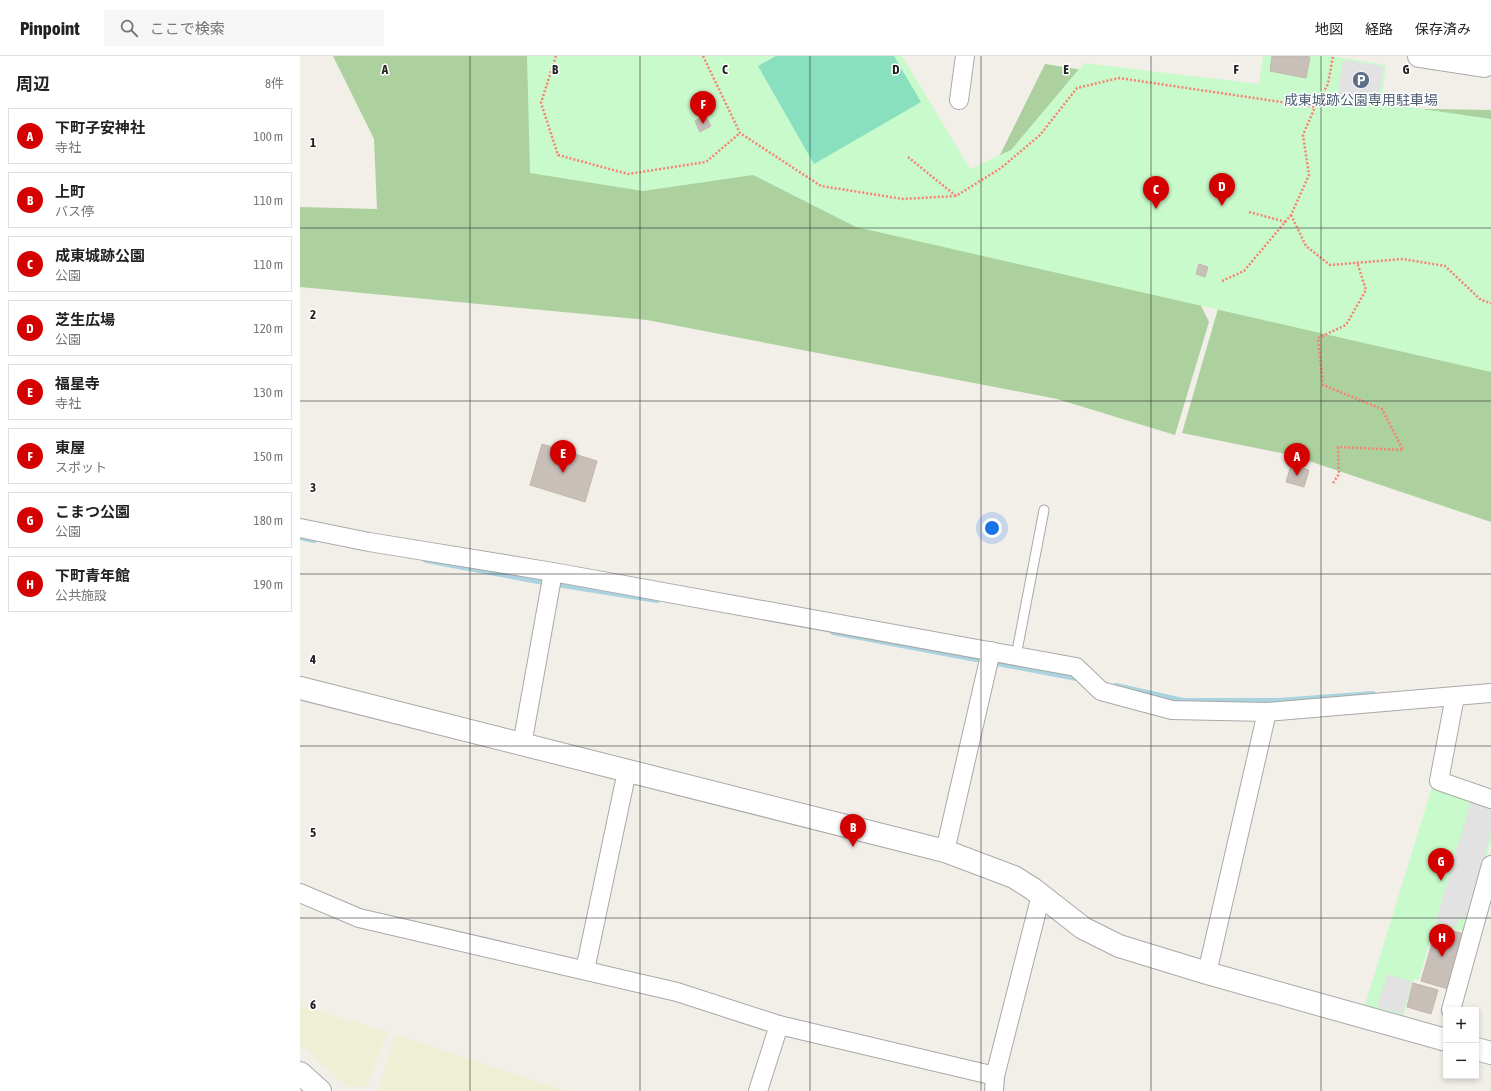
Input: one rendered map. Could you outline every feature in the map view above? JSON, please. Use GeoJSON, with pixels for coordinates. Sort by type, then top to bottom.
{"type":"FeatureCollection","features":[{"type":"Feature","properties":{"kind":"street"},"geometry":{"type":"LineString","coordinates":[[959,100],[964,56]]}},
{"type":"Feature","properties":{"kind":"street"},"geometry":{"type":"LineString","coordinates":[[1419,56],[1484,66],[1491,63]]}},
{"type":"Feature","properties":{"kind":"street"},"geometry":{"type":"LineString","coordinates":[[300,528],[552,578],[989,658],[1016,656],[1076,667],[1101,691],[1172,710],[1267,712],[1491,693]]}},
{"type":"Feature","properties":{"kind":"street"},"geometry":{"type":"LineString","coordinates":[[522,744],[552,578]]}},
{"type":"Feature","properties":{"kind":"street"},"geometry":{"type":"LineString","coordinates":[[945,851],[989,658]]}},
{"type":"Feature","properties":{"kind":"street"},"geometry":{"type":"LineString","coordinates":[[300,688],[945,851],[1014,877],[1041,895],[1083,928],[1119,946],[1207,973],[1443,1034]]}},
{"type":"Feature","properties":{"kind":"street"},"geometry":{"type":"LineString","coordinates":[[1455,696],[1439,781],[1491,799]]}},
{"type":"Feature","properties":{"kind":"street"},"geometry":{"type":"LineString","coordinates":[[1207,973],[1267,712]]}},
{"type":"Feature","properties":{"kind":"street"},"geometry":{"type":"LineString","coordinates":[[585,970],[627,771]]}},
{"type":"Feature","properties":{"kind":"street"},"geometry":{"type":"LineString","coordinates":[[1452,1007],[1491,865]]}},
{"type":"Feature","properties":{"kind":"street"},"geometry":{"type":"LineString","coordinates":[[300,893],[359,918],[677,992],[779,1025],[995,1083],[1041,895]]}},
{"type":"Feature","properties":{"kind":"street"},"geometry":{"type":"LineString","coordinates":[[758,1091],[779,1025]]}},
{"type":"Feature","properties":{"kind":"street"},"geometry":{"type":"LineString","coordinates":[[1479,1050],[1491,1053]]}},
{"type":"Feature","properties":{"kind":"street"},"geometry":{"type":"LineString","coordinates":[[300,1073],[320,1091]]}},
{"type":"Feature","properties":{"kind":"lane"},"geometry":{"type":"LineString","coordinates":[[1016,656],[1044,510]]}},
{"type":"Feature","properties":{"kind":"path"},"geometry":{"type":"LineString","coordinates":[[556,56],[541,103],[558,155],[628,174],[706,162],[740,133]]}},
{"type":"Feature","properties":{"kind":"path"},"geometry":{"type":"LineString","coordinates":[[703,56],[740,133],[821,186],[903,199],[956,196],[1001,168],[1040,135],[1077,88],[1119,78],[1315,107]]}},
{"type":"Feature","properties":{"kind":"path"},"geometry":{"type":"LineString","coordinates":[[1222,281],[1244,271],[1291,215],[1309,175],[1304,134],[1315,107],[1328,84],[1333,56]]}},
{"type":"Feature","properties":{"kind":"path"},"geometry":{"type":"LineString","coordinates":[[908,157],[956,196]]}},
{"type":"Feature","properties":{"kind":"path"},"geometry":{"type":"LineString","coordinates":[[1250,212],[1286,222]]}},
{"type":"Feature","properties":{"kind":"path"},"geometry":{"type":"LineString","coordinates":[[1291,215],[1306,246],[1330,265],[1403,259],[1445,266],[1481,300],[1491,302]]}},
{"type":"Feature","properties":{"kind":"path"},"geometry":{"type":"LineString","coordinates":[[1333,483],[1339,474],[1338,447],[1403,450],[1382,409],[1322,385],[1318,338],[1346,325],[1366,290],[1357,262]]}},
{"type":"Feature","properties":{"kind":"green space"},"geometry":{"type":"Polygon","coordinates":[[[333,56],[766,56],[810,176],[990,175],[1045,64],[1315,107],[1491,110],[1491,522],[1291,455],[1182,433],[1266,143],[1187,276],[1209,322],[1175,435],[1057,399],[647,320],[300,287],[300,207],[377,209],[374,139],[333,56]]]}},
{"type":"Feature","properties":{"kind":"green space"},"geometry":{"type":"Polygon","coordinates":[[[527,56],[902,56],[970,169],[1011,150],[1084,63],[1259,84],[1263,56],[1330,56],[1386,65],[1381,103],[1491,119],[1491,372],[856,227],[753,175],[643,191],[530,173],[527,56]]]}},
{"type":"Feature","properties":{"kind":"green space"},"geometry":{"type":"Polygon","coordinates":[[[776,56],[894,56],[921,102],[814,164],[758,66],[776,56]]]}},
{"type":"Feature","properties":{"kind":"green space"},"geometry":{"type":"Polygon","coordinates":[[[1432,787],[1491,806],[1491,840],[1465,932],[1435,923],[1419,980],[1414,979],[1403,1017],[1365,1005],[1432,787]]]}},
{"type":"Feature","properties":{"kind":"green space"},"geometry":{"type":"Polygon","coordinates":[[[300,1005],[387,1032],[367,1087],[348,1087],[300,1044],[300,1005]]]}},
{"type":"Feature","properties":{"kind":"green space"},"geometry":{"type":"Polygon","coordinates":[[[395,1034],[568,1091],[378,1091],[395,1034]]]}},
{"type":"Feature","properties":{"kind":"shaded area","name":"成東城跡公園専用駐車場"},"geometry":{"type":"Polygon","coordinates":[[[1343,60],[1384,66],[1378,101],[1338,95],[1343,60]]]}},
{"type":"Feature","properties":{"kind":"shaded area"},"geometry":{"type":"Polygon","coordinates":[[[1471,800],[1491,806],[1491,833],[1465,920],[1459,918],[1456,927],[1436,921],[1471,800]]]}},
{"type":"Feature","properties":{"kind":"shaded area"},"geometry":{"type":"Polygon","coordinates":[[[1387,974],[1412,982],[1402,1014],[1377,1007],[1387,974]]]}},
{"type":"Feature","properties":{"kind":"building"},"geometry":{"type":"Polygon","coordinates":[[[1272,56],[1310,57],[1306,78],[1270,71],[1272,56]]]}},
{"type":"Feature","properties":{"kind":"building"},"geometry":{"type":"Polygon","coordinates":[[[705,115],[711,126],[700,132],[695,121],[705,115]]]}},
{"type":"Feature","properties":{"kind":"building"},"geometry":{"type":"Polygon","coordinates":[[[1199,264],[1208,267],[1205,277],[1196,274],[1199,264]]]}},
{"type":"Feature","properties":{"kind":"building"},"geometry":{"type":"Polygon","coordinates":[[[542,444],[597,461],[585,502],[530,485],[542,444]]]}},
{"type":"Feature","properties":{"kind":"building"},"geometry":{"type":"Polygon","coordinates":[[[1291,465],[1309,470],[1304,487],[1286,482],[1291,465]]]}},
{"type":"Feature","properties":{"kind":"building"},"geometry":{"type":"Polygon","coordinates":[[[1437,926],[1464,934],[1448,989],[1421,981],[1437,926]]]}},
{"type":"Feature","properties":{"kind":"building"},"geometry":{"type":"Polygon","coordinates":[[[1413,983],[1438,990],[1431,1014],[1407,1007],[1413,983]]]}},
{"type":"Feature","properties":{"kind":"waterway"},"geometry":{"type":"LineString","coordinates":[[300,537],[314,540]]}},
{"type":"Feature","properties":{"kind":"waterway"},"geometry":{"type":"LineString","coordinates":[[426,560],[538,581],[657,600]]}},
{"type":"Feature","properties":{"kind":"waterway"},"geometry":{"type":"LineString","coordinates":[[833,632],[1082,679]]}},
{"type":"Feature","properties":{"kind":"waterway"},"geometry":{"type":"LineString","coordinates":[[1116,686],[1183,701],[1279,701],[1373,694]]}},
{"type":"Feature","properties":{"kind":"place","name":"成東城跡公園専用駐車場"},"geometry":{"type":"Point","coordinates":[1361,80]}},
{"type":"Feature","properties":{"kind":"place","name":"東屋"},"geometry":{"type":"Point","coordinates":[703,124]}},
{"type":"Feature","properties":{"kind":"place","name":"芝生広場"},"geometry":{"type":"Point","coordinates":[1222,206]}},
{"type":"Feature","properties":{"kind":"place","name":"成東城跡公園"},"geometry":{"type":"Point","coordinates":[1156,209]}},
{"type":"Feature","properties":{"kind":"place","name":"福星寺"},"geometry":{"type":"Point","coordinates":[563,473]}},
{"type":"Feature","properties":{"kind":"place","name":"下町子安神社"},"geometry":{"type":"Point","coordinates":[1297,476]}},
{"type":"Feature","properties":{"kind":"place","name":"上町"},"geometry":{"type":"Point","coordinates":[853,847]}},
{"type":"Feature","properties":{"kind":"place","name":"こまつ公園"},"geometry":{"type":"Point","coordinates":[1441,881]}},
{"type":"Feature","properties":{"kind":"place","name":"下町青年館"},"geometry":{"type":"Point","coordinates":[1442,957]}}]}
